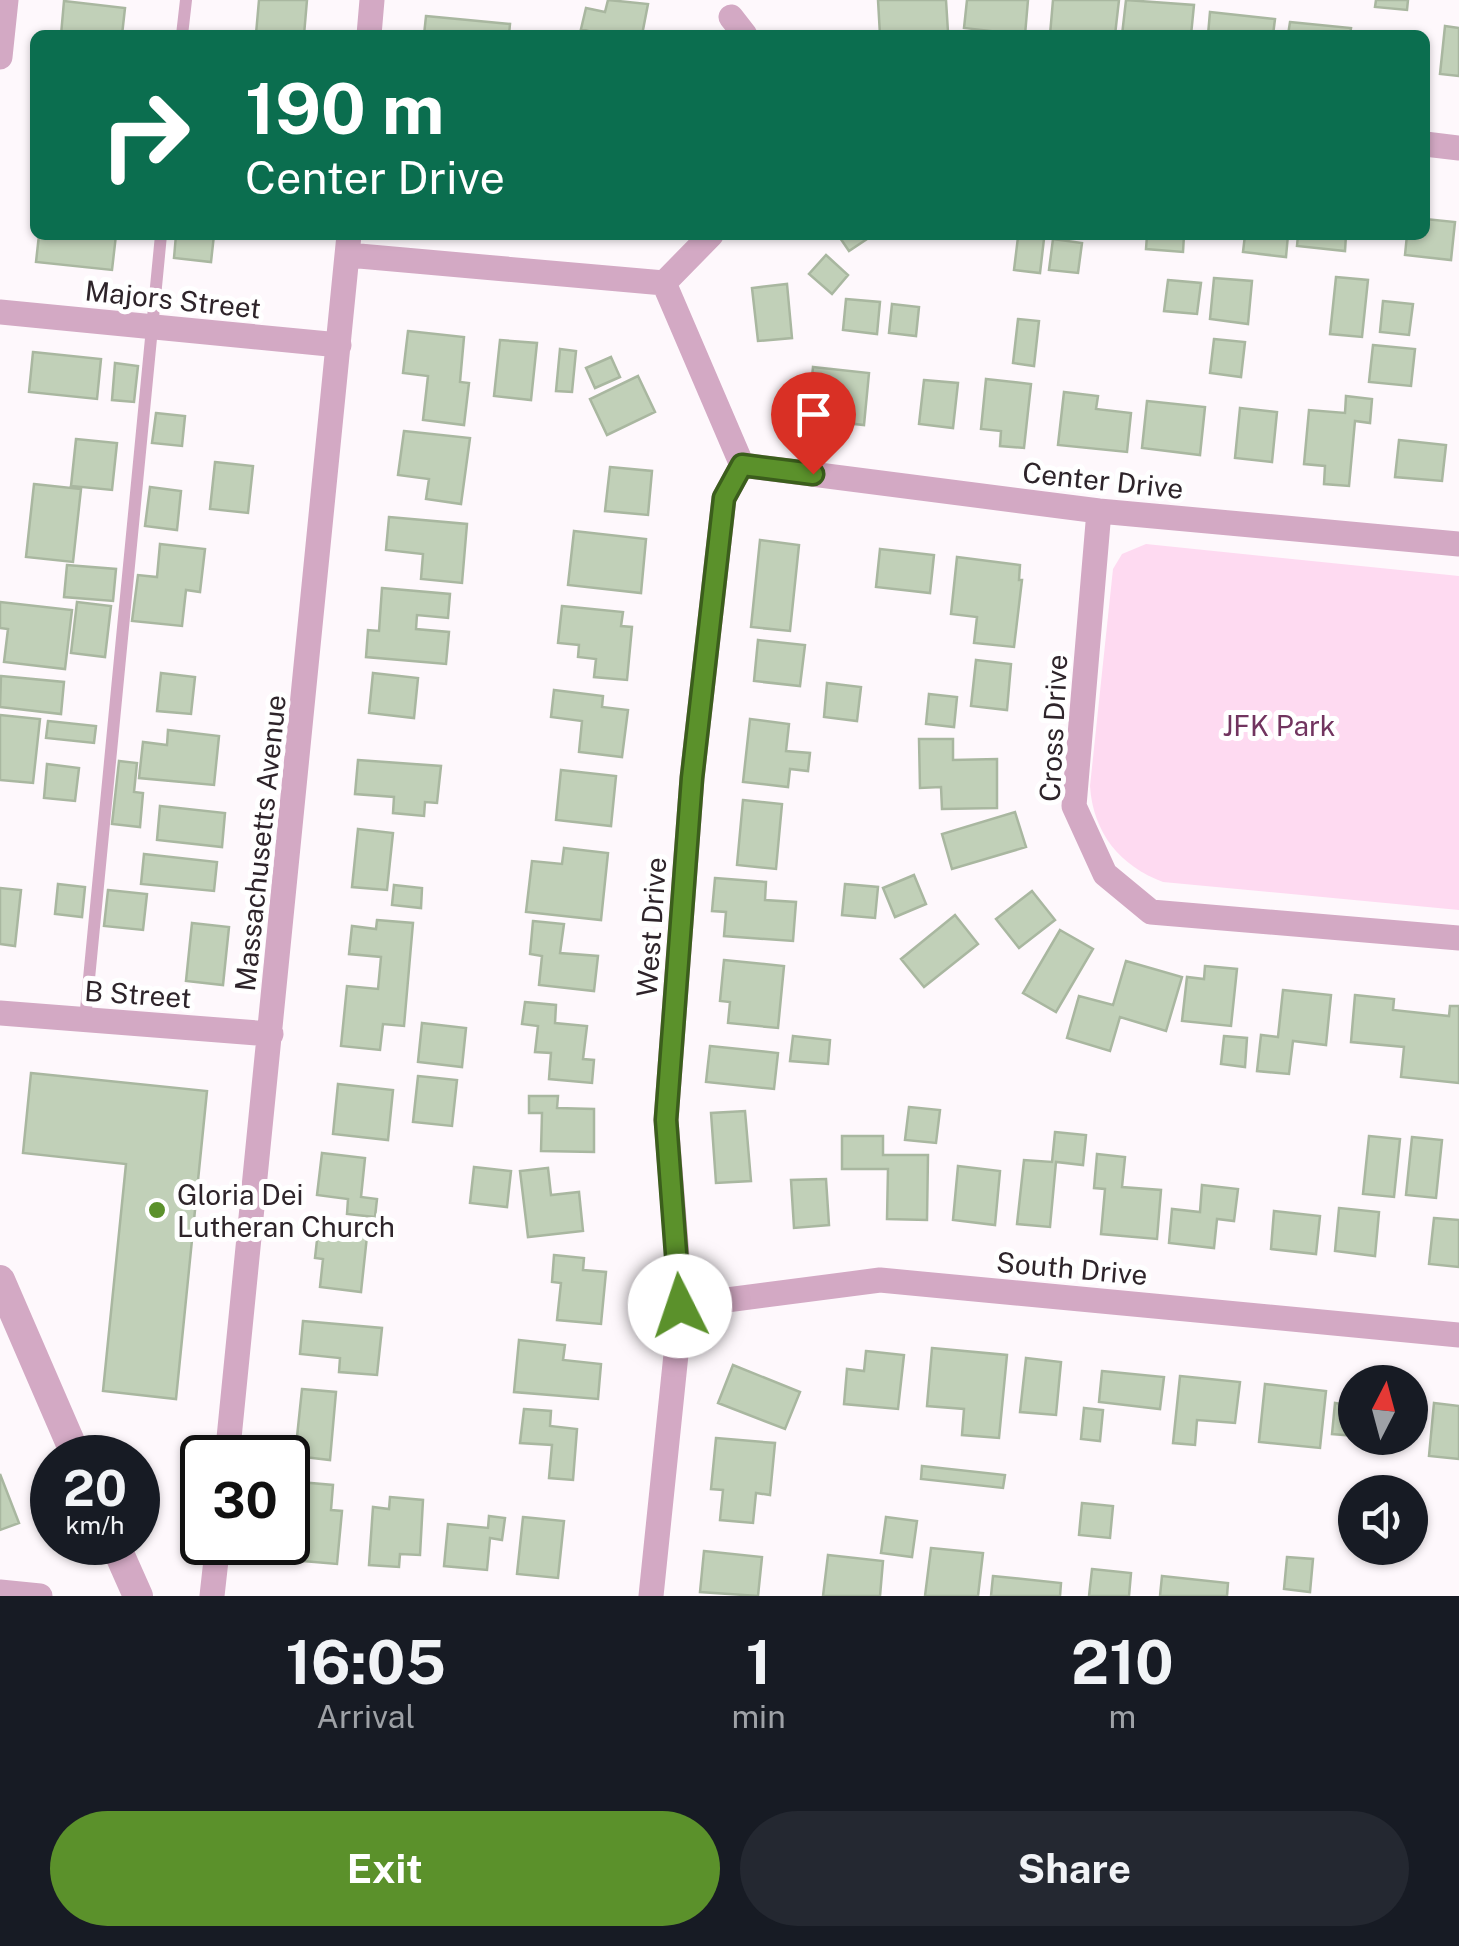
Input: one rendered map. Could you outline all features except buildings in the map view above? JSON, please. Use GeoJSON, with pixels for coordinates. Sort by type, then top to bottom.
{"type":"FeatureCollection","features":[{"type":"Feature","properties":{"kind":"street"},"geometry":{"type":"LineString","coordinates":[[0,57],[6,0]]}},
{"type":"Feature","properties":{"kind":"street"},"geometry":{"type":"LineString","coordinates":[[369,30],[372,0]]}},
{"type":"Feature","properties":{"kind":"street"},"geometry":{"type":"LineString","coordinates":[[1430,145],[1459,148]]}},
{"type":"Feature","properties":{"kind":"street"},"geometry":{"type":"LineString","coordinates":[[664,283],[706,240]]}},
{"type":"Feature","properties":{"kind":"street"},"geometry":{"type":"LineString","coordinates":[[348,245],[664,283]]}},
{"type":"Feature","properties":{"kind":"street","name":"Massachusetts Avenue"},"geometry":{"type":"LineString","coordinates":[[228,1435],[348,245]]}},
{"type":"Feature","properties":{"kind":"street"},"geometry":{"type":"LineString","coordinates":[[664,283],[742,465]]}},
{"type":"Feature","properties":{"kind":"street","name":"Majors Street"},"geometry":{"type":"LineString","coordinates":[[0,312],[340,345]]}},
{"type":"Feature","properties":{"kind":"street","name":"Center Drive"},"geometry":{"type":"LineString","coordinates":[[742,465],[1099,511],[1459,544]]}},
{"type":"Feature","properties":{"kind":"street","name":"West Drive"},"geometry":{"type":"LineString","coordinates":[[651,1596],[680,1306],[668,1101],[692,778],[724,498],[742,465]]}},
{"type":"Feature","properties":{"kind":"street","name":"Cross Drive"},"geometry":{"type":"LineString","coordinates":[[1099,511],[1074,806],[1105,874],[1151,912],[1459,938]]}},
{"type":"Feature","properties":{"kind":"street","name":"B Street"},"geometry":{"type":"LineString","coordinates":[[0,1013],[271,1034]]}},
{"type":"Feature","properties":{"kind":"street"},"geometry":{"type":"LineString","coordinates":[[0,1280],[67,1435]]}},
{"type":"Feature","properties":{"kind":"street","name":"South Drive"},"geometry":{"type":"LineString","coordinates":[[680,1306],[880,1280],[1459,1335]]}},
{"type":"Feature","properties":{"kind":"street"},"geometry":{"type":"LineString","coordinates":[[124,1565],[138,1596]]}},
{"type":"Feature","properties":{"kind":"street"},"geometry":{"type":"LineString","coordinates":[[212,1596],[215,1565]]}},
{"type":"Feature","properties":{"kind":"street"},"geometry":{"type":"LineString","coordinates":[[0,1592],[40,1596]]}},
{"type":"Feature","properties":{"kind":"lane"},"geometry":{"type":"LineString","coordinates":[[183,30],[186,0]]}},
{"type":"Feature","properties":{"kind":"lane"},"geometry":{"type":"LineString","coordinates":[[85,1020],[161,240]]}},
{"type":"Feature","properties":{"kind":"green space","name":"JFK Park"},"geometry":{"type":"Polygon","coordinates":[[[1146,544],[1459,576],[1459,910],[1163,882],[1134,867],[1112,846],[1097,819],[1090,786],[1113,569],[1122,554],[1146,544]]]}},
{"type":"Feature","properties":{"kind":"place","name":"Gloria Dei Lutheran Church"},"geometry":{"type":"Point","coordinates":[157,1210]}},
{"type":"Feature","properties":{"kind":"route"},"geometry":{"type":"LineString","coordinates":[[680,1306],[666,1120],[692,778],[724,498],[742,465],[813,474]]}}]}
